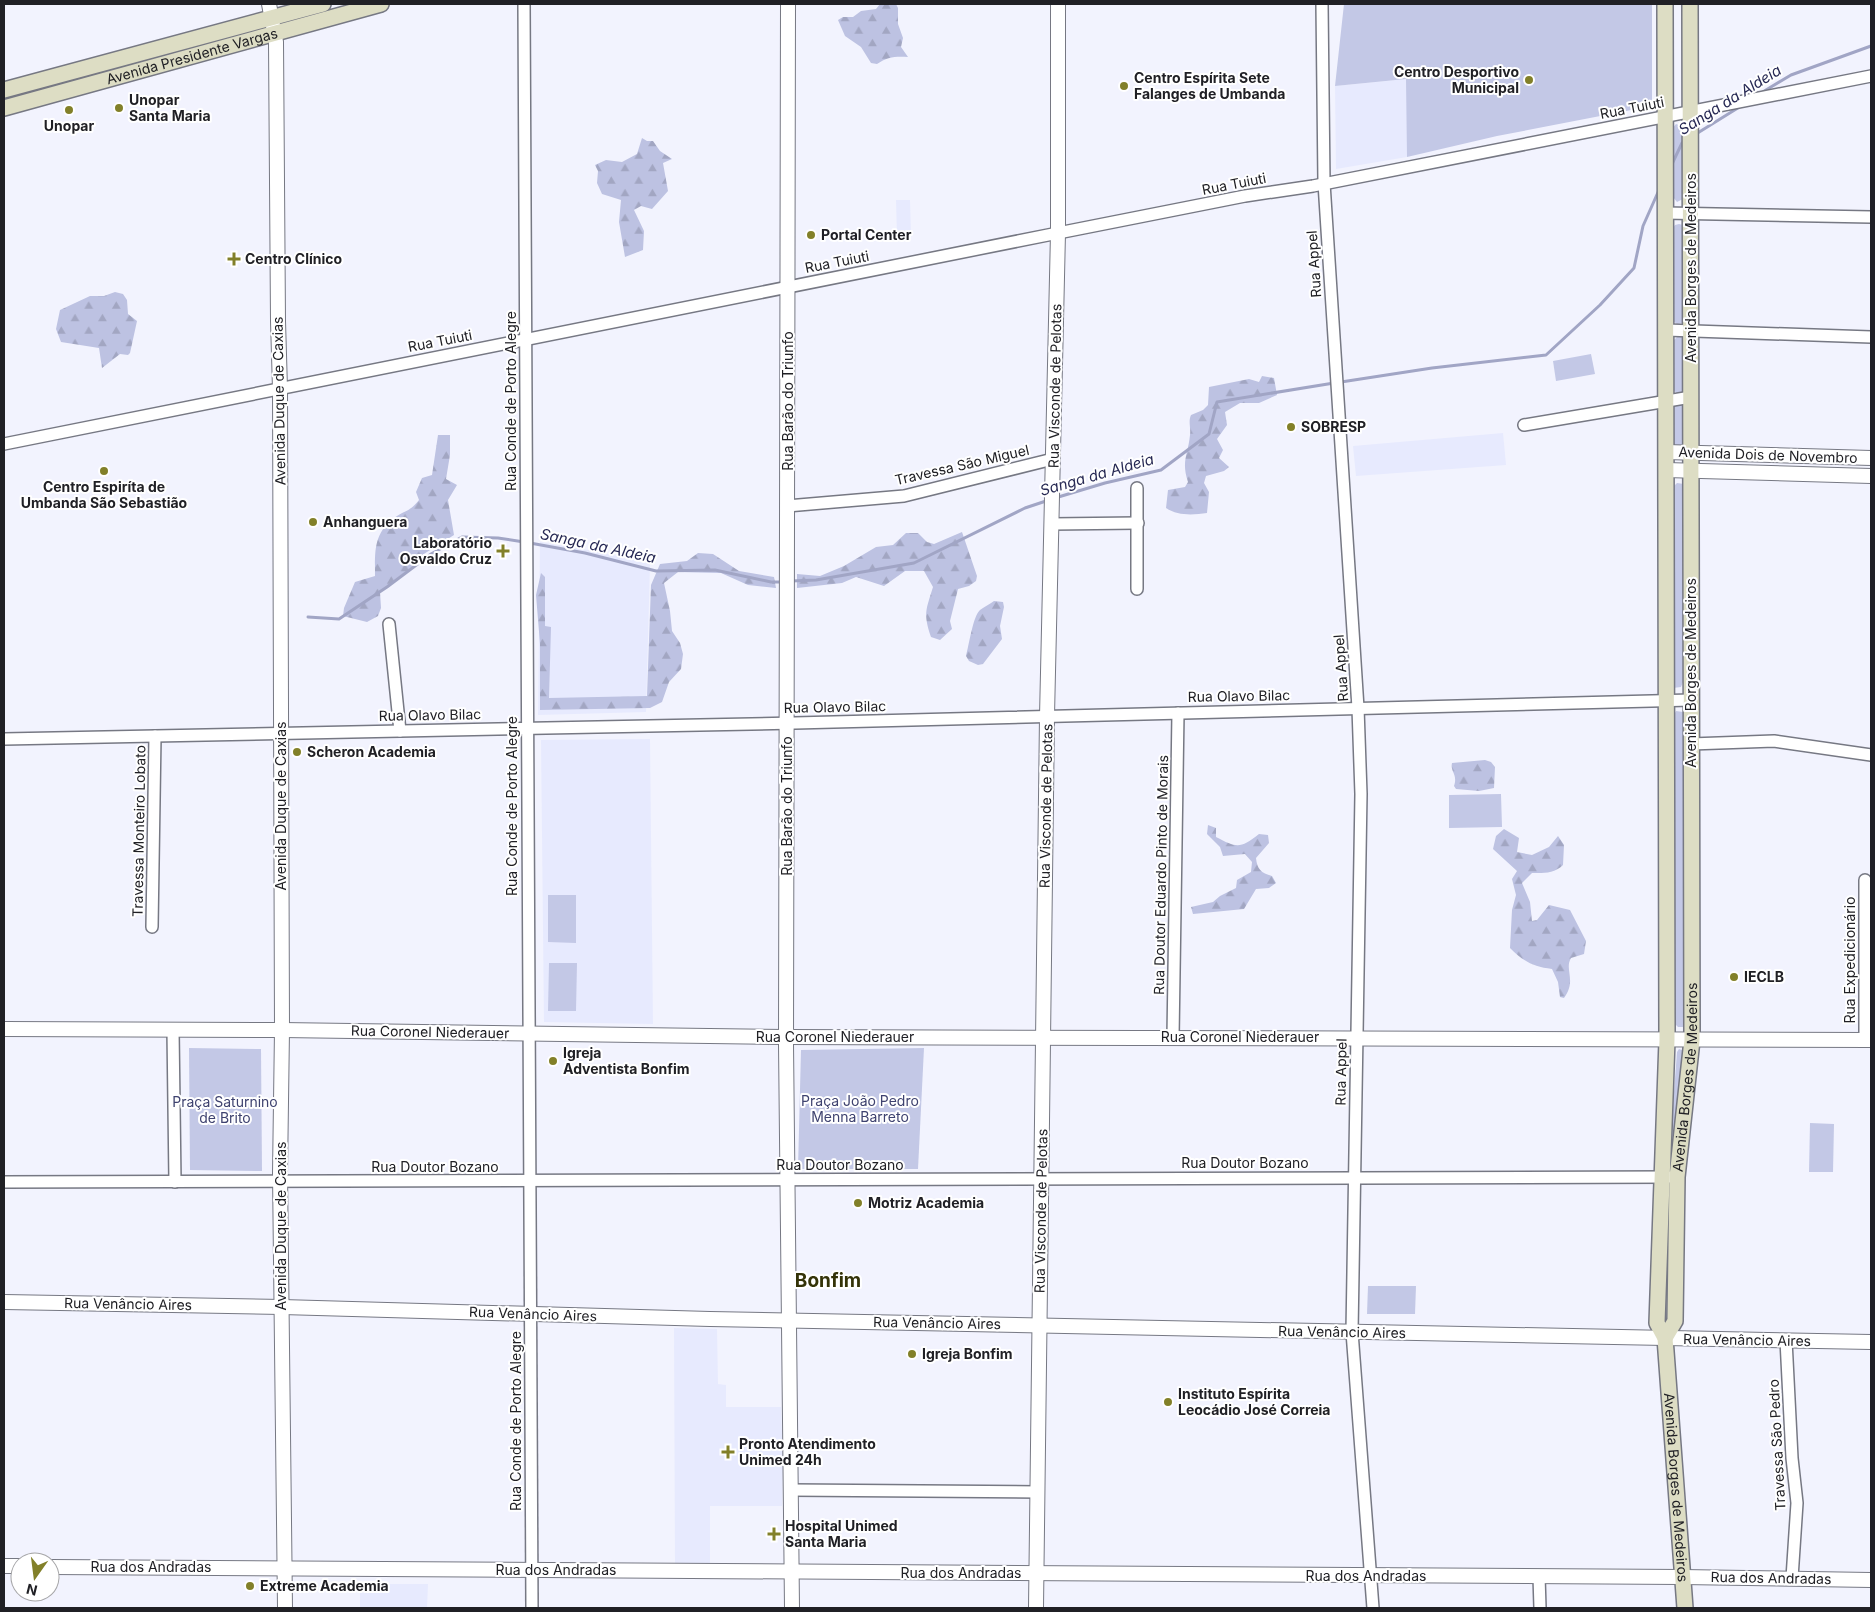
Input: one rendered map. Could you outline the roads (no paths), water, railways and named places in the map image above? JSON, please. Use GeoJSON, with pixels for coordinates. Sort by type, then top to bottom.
{"type":"FeatureCollection","features":[{"type":"Feature","properties":{"kind":"main road","name":"Avenida Presidente Vargas"},"geometry":{"type":"LineString","coordinates":[[4,90],[270,11],[323,4]]}},
{"type":"Feature","properties":{"kind":"main road","name":"Avenida Presidente Vargas"},"geometry":{"type":"LineString","coordinates":[[4,108],[381,4]]}},
{"type":"Feature","properties":{"kind":"main road"},"geometry":{"type":"LineString","coordinates":[[1666,7],[1690,7]]}},
{"type":"Feature","properties":{"kind":"main road","name":"Avenida Borges de Medeiros"},"geometry":{"type":"LineString","coordinates":[[1666,7],[1690,214],[1691,331],[1692,1040],[1670,1177]]}},
{"type":"Feature","properties":{"kind":"main road","name":"Avenida Borges de Medeiros"},"geometry":{"type":"LineString","coordinates":[[1684,1608],[1666,1338],[1675,1321],[1666,1040],[1666,213],[1690,7]]}},
{"type":"Feature","properties":{"kind":"street","name":"Rua Conde de Porto Alegre"},"geometry":{"type":"LineString","coordinates":[[524,4],[532,1608]]}},
{"type":"Feature","properties":{"kind":"street","name":"Rua Barão do Triunfo"},"geometry":{"type":"LineString","coordinates":[[788,4],[786,1037],[792,1608]]}},
{"type":"Feature","properties":{"kind":"street","name":"Rua Visconde de Pelotas"},"geometry":{"type":"LineString","coordinates":[[1036,1608],[1047,716],[1058,233],[1058,4]]}},
{"type":"Feature","properties":{"kind":"street","name":"Rua Appel"},"geometry":{"type":"LineString","coordinates":[[1322,4],[1324,184],[1362,794],[1352,1332],[1373,1608]]}},
{"type":"Feature","properties":{"kind":"street","name":"Avenida Duque de Caxias"},"geometry":{"type":"LineString","coordinates":[[270,11],[275,33],[280,389],[282,1030],[280,1182],[284,1608]]}},
{"type":"Feature","properties":{"kind":"street","name":"Rua Tuiuti"},"geometry":{"type":"LineString","coordinates":[[4,444],[1245,196],[1324,184],[1871,76]]}},
{"type":"Feature","properties":{"kind":"street"},"geometry":{"type":"LineString","coordinates":[[1666,213],[1871,217]]}},
{"type":"Feature","properties":{"kind":"street"},"geometry":{"type":"LineString","coordinates":[[1666,330],[1871,337]]}},
{"type":"Feature","properties":{"kind":"street"},"geometry":{"type":"LineString","coordinates":[[1524,426],[1691,397]]}},
{"type":"Feature","properties":{"kind":"street","name":"Avenida Dois de Novembro"},"geometry":{"type":"LineString","coordinates":[[1666,452],[1871,458]]}},
{"type":"Feature","properties":{"kind":"street","name":"Travessa São Miguel"},"geometry":{"type":"LineString","coordinates":[[787,506],[904,496],[1053,459]]}},
{"type":"Feature","properties":{"kind":"street","name":"Avenida Dois de Novembro"},"geometry":{"type":"LineString","coordinates":[[1666,470],[1871,476]]}},
{"type":"Feature","properties":{"kind":"street"},"geometry":{"type":"LineString","coordinates":[[1137,488],[1137,589]]}},
{"type":"Feature","properties":{"kind":"street"},"geometry":{"type":"LineString","coordinates":[[1052,524],[1138,523]]}},
{"type":"Feature","properties":{"kind":"street"},"geometry":{"type":"LineString","coordinates":[[389,624],[400,731]]}},
{"type":"Feature","properties":{"kind":"street","name":"Rua Olavo Bilac"},"geometry":{"type":"LineString","coordinates":[[4,739],[787,723],[1691,700]]}},
{"type":"Feature","properties":{"kind":"street","name":"Rua Doutor Eduardo Pinto de Morais"},"geometry":{"type":"LineString","coordinates":[[1173,1037],[1178,713]]}},
{"type":"Feature","properties":{"kind":"street","name":"Travessa Monteiro Lobato"},"geometry":{"type":"LineString","coordinates":[[152,927],[155,736]]}},
{"type":"Feature","properties":{"kind":"street"},"geometry":{"type":"LineString","coordinates":[[1691,744],[1774,741],[1871,755]]}},
{"type":"Feature","properties":{"kind":"street","name":"Rua Expedicionário"},"geometry":{"type":"LineString","coordinates":[[1865,880],[1868,1040]]}},
{"type":"Feature","properties":{"kind":"street","name":"Rua Coronel Niederauer"},"geometry":{"type":"LineString","coordinates":[[4,1029],[282,1030],[786,1037],[1692,1040]]}},
{"type":"Feature","properties":{"kind":"street"},"geometry":{"type":"LineString","coordinates":[[173,1030],[175,1182]]}},
{"type":"Feature","properties":{"kind":"street"},"geometry":{"type":"LineString","coordinates":[[1692,1040],[1868,1040]]}},
{"type":"Feature","properties":{"kind":"street","name":"Rua Doutor Bozano"},"geometry":{"type":"LineString","coordinates":[[4,1182],[1670,1177]]}},
{"type":"Feature","properties":{"kind":"street","name":"Rua Venâncio Aires"},"geometry":{"type":"LineString","coordinates":[[4,1302],[1871,1342]]}},
{"type":"Feature","properties":{"kind":"street","name":"Travessa São Pedro"},"geometry":{"type":"LineString","coordinates":[[1786,1340],[1792,1458],[1797,1504],[1792,1578]]}},
{"type":"Feature","properties":{"kind":"street"},"geometry":{"type":"LineString","coordinates":[[791,1490],[1038,1492]]}},
{"type":"Feature","properties":{"kind":"street","name":"Rua dos Andradas"},"geometry":{"type":"LineString","coordinates":[[60,1567],[1371,1576],[1682,1576],[1871,1580]]}},
{"type":"Feature","properties":{"kind":"street"},"geometry":{"type":"LineString","coordinates":[[1539,1576],[1540,1608]]}},
{"type":"Feature","properties":{"kind":"waterway","name":"Sanga da Aldeia"},"geometry":{"type":"LineString","coordinates":[[1761,93],[1791,75],[1871,46]]}},
{"type":"Feature","properties":{"kind":"waterway","name":"Sanga da Aldeia"},"geometry":{"type":"LineString","coordinates":[[1696,134],[1741,106]]}},
{"type":"Feature","properties":{"kind":"waterway","name":"Sanga da Aldeia"},"geometry":{"type":"LineString","coordinates":[[1672,164],[1682,143],[1686,140]]}},
{"type":"Feature","properties":{"kind":"waterway","name":"Sanga da Aldeia"},"geometry":{"type":"LineString","coordinates":[[1341,382],[1432,368],[1546,355],[1600,305],[1634,268],[1643,226],[1659,190]]}},
{"type":"Feature","properties":{"kind":"waterway","name":"Sanga da Aldeia"},"geometry":{"type":"LineString","coordinates":[[1055,498],[1105,483],[1161,470],[1209,434],[1217,402],[1334,383]]}},
{"type":"Feature","properties":{"kind":"waterway","name":"Sanga da Aldeia"},"geometry":{"type":"LineString","coordinates":[[791,581],[816,580],[914,563],[1025,508],[1049,500]]}},
{"type":"Feature","properties":{"kind":"waterway","name":"Sanga da Aldeia"},"geometry":{"type":"LineString","coordinates":[[308,617],[339,619],[387,587],[431,554],[462,537],[498,538],[524,542]]}},
{"type":"Feature","properties":{"kind":"waterway","name":"Sanga da Aldeia"},"geometry":{"type":"LineString","coordinates":[[530,543],[585,553],[656,571],[715,570],[771,582],[782,582]]}},
{"type":"Feature","properties":{"kind":"place","name":"Centro Desportivo Municipal"},"geometry":{"type":"Point","coordinates":[1529,80]}},
{"type":"Feature","properties":{"kind":"place","name":"Centro Espírita Sete Falanges de Umbanda"},"geometry":{"type":"Point","coordinates":[1124,86]}},
{"type":"Feature","properties":{"kind":"place","name":"Unopar Santa Maria"},"geometry":{"type":"Point","coordinates":[119,108]}},
{"type":"Feature","properties":{"kind":"place","name":"Unopar"},"geometry":{"type":"Point","coordinates":[69,110]}},
{"type":"Feature","properties":{"kind":"place","name":"Portal Center"},"geometry":{"type":"Point","coordinates":[811,235]}},
{"type":"Feature","properties":{"kind":"place","name":"Centro Clínico"},"geometry":{"type":"Point","coordinates":[234,259]}},
{"type":"Feature","properties":{"kind":"place","name":"SOBRESP"},"geometry":{"type":"Point","coordinates":[1291,427]}},
{"type":"Feature","properties":{"kind":"place","name":"Centro Espiríta de Umbanda São Sebastião"},"geometry":{"type":"Point","coordinates":[104,471]}},
{"type":"Feature","properties":{"kind":"place","name":"Anhanguera"},"geometry":{"type":"Point","coordinates":[313,522]}},
{"type":"Feature","properties":{"kind":"place","name":"Laboratório Osvaldo Cruz"},"geometry":{"type":"Point","coordinates":[503,551]}},
{"type":"Feature","properties":{"kind":"place","name":"Scheron Academia"},"geometry":{"type":"Point","coordinates":[297,752]}},
{"type":"Feature","properties":{"kind":"place","name":"IECLB"},"geometry":{"type":"Point","coordinates":[1734,977]}},
{"type":"Feature","properties":{"kind":"place","name":"Igreja Adventista Bonfim"},"geometry":{"type":"Point","coordinates":[553,1061]}},
{"type":"Feature","properties":{"kind":"place","name":"Motriz Academia"},"geometry":{"type":"Point","coordinates":[858,1203]}},
{"type":"Feature","properties":{"kind":"place","name":"Igreja Bonfim"},"geometry":{"type":"Point","coordinates":[912,1354]}},
{"type":"Feature","properties":{"kind":"place","name":"Instituto Espírita Leocádio José Correia"},"geometry":{"type":"Point","coordinates":[1168,1402]}},
{"type":"Feature","properties":{"kind":"place","name":"Pronto Atendimento Unimed 24h"},"geometry":{"type":"Point","coordinates":[728,1452]}},
{"type":"Feature","properties":{"kind":"place","name":"Hospital Unimed Santa Maria"},"geometry":{"type":"Point","coordinates":[774,1534]}},
{"type":"Feature","properties":{"kind":"place","name":"Extreme Academia"},"geometry":{"type":"Point","coordinates":[250,1586]}},
{"type":"Feature","properties":{"kind":"district","name":"Bonfim"},"geometry":{"type":"Point","coordinates":[828,1280]}},
{"type":"Feature","properties":{"kind":"park label","name":"Praça Saturnino de Brito"},"geometry":{"type":"Point","coordinates":[225,1110]}},
{"type":"Feature","properties":{"kind":"park label","name":"Praça João Pedro Menna Barreto"},"geometry":{"type":"Point","coordinates":[860,1110]}}]}
